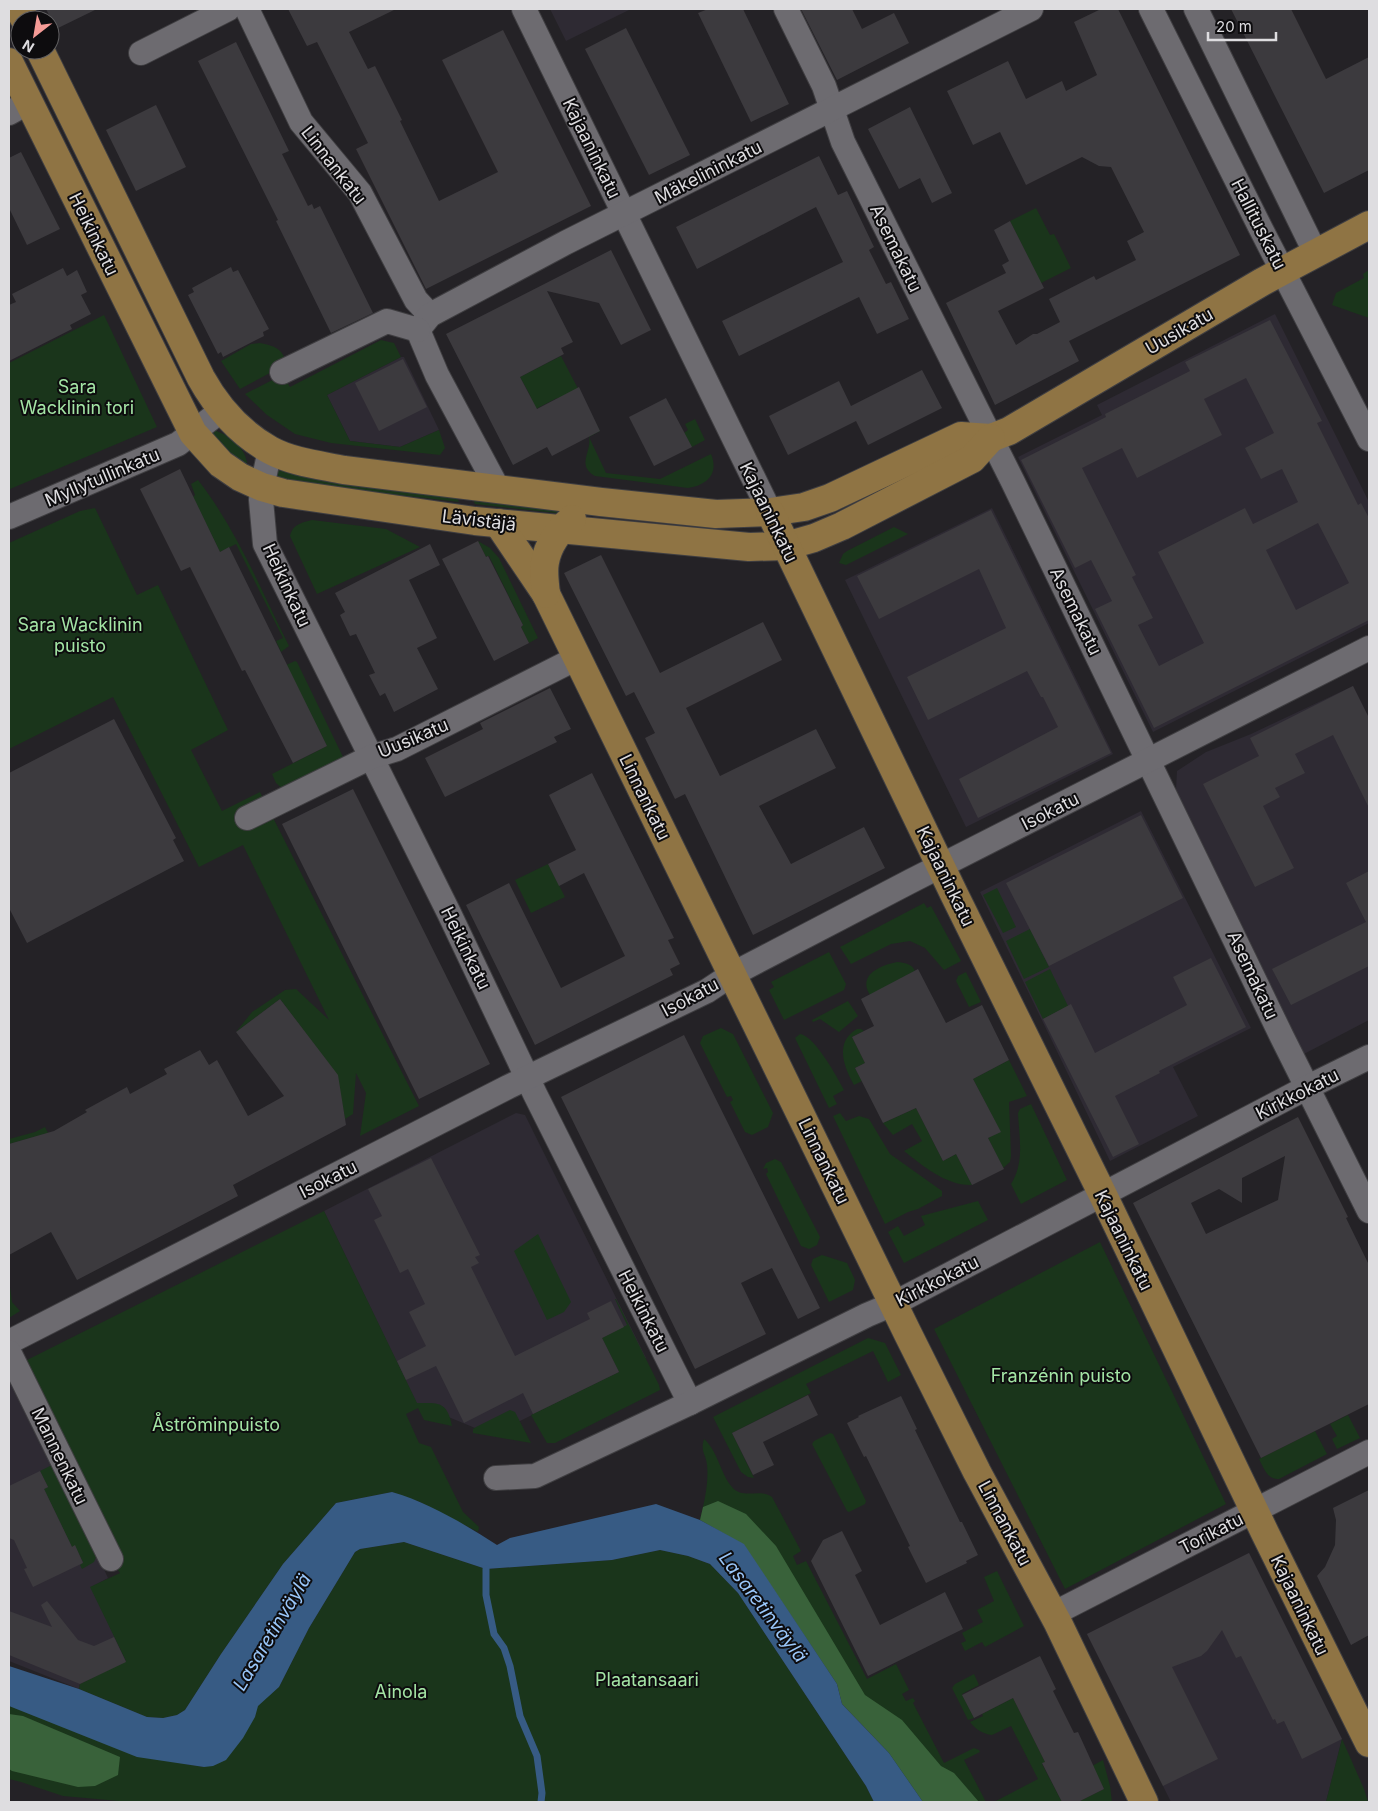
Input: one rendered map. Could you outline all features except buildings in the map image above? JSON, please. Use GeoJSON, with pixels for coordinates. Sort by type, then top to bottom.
{"type":"FeatureCollection","features":[{"type":"Feature","properties":{"kind":"main road","name":"Heikinkatu"},"geometry":{"type":"LineString","coordinates":[[45,60],[201,378],[210,395],[222,410]]}},
{"type":"Feature","properties":{"kind":"main road","name":"Heikinkatu"},"geometry":{"type":"LineString","coordinates":[[9,62],[19,107],[193,433]]}},
{"type":"Feature","properties":{"kind":"main road","name":"Uusikatu"},"geometry":{"type":"LineString","coordinates":[[770,512],[804,507],[830,498],[961,436],[991,438],[1009,431],[1262,282],[1284,272],[1369,225]]}},
{"type":"Feature","properties":{"kind":"main road","name":"Lävistäjä"},"geometry":{"type":"LineString","coordinates":[[222,410],[235,424],[270,450],[303,462],[344,470],[601,502],[716,514],[770,512]]}},
{"type":"Feature","properties":{"kind":"main road","name":"Lävistäjä"},"geometry":{"type":"LineString","coordinates":[[193,433],[221,464],[240,477],[262,488],[283,493],[498,523],[749,547],[786,546]]}},
{"type":"Feature","properties":{"kind":"main road","name":"Uusikatu"},"geometry":{"type":"LineString","coordinates":[[786,546],[814,538],[842,526],[972,459],[991,438]]}},
{"type":"Feature","properties":{"kind":"main road"},"geometry":{"type":"LineString","coordinates":[[546,594],[545,562],[560,529],[579,513],[601,502]]}},
{"type":"Feature","properties":{"kind":"main road","name":"Kajaaninkatu"},"geometry":{"type":"LineString","coordinates":[[770,512],[1103,1195],[1254,1511],[1369,1738]]}},
{"type":"Feature","properties":{"kind":"main road","name":"Linnankatu"},"geometry":{"type":"LineString","coordinates":[[498,523],[546,594],[893,1304],[977,1472],[1053,1614],[1144,1802]]}},
{"type":"Feature","properties":{"kind":"street"},"geometry":{"type":"LineString","coordinates":[[140,53],[228,9]]}},
{"type":"Feature","properties":{"kind":"street","name":"Linnankatu"},"geometry":{"type":"LineString","coordinates":[[247,9],[301,122],[360,192],[416,300],[424,323],[437,375],[498,488]]}},
{"type":"Feature","properties":{"kind":"street","name":"Kajaaninkatu"},"geometry":{"type":"LineString","coordinates":[[524,9],[770,512]]}},
{"type":"Feature","properties":{"kind":"street","name":"Asemakatu"},"geometry":{"type":"LineString","coordinates":[[786,9],[824,86],[844,142],[1369,1211]]}},
{"type":"Feature","properties":{"kind":"street","name":"Mäkelininkatu"},"geometry":{"type":"LineString","coordinates":[[424,323],[624,214],[1030,9]]}},
{"type":"Feature","properties":{"kind":"street","name":"Hallituskatu"},"geometry":{"type":"LineString","coordinates":[[1151,9],[1369,439]]}},
{"type":"Feature","properties":{"kind":"street"},"geometry":{"type":"LineString","coordinates":[[1196,9],[1316,254]]}},
{"type":"Feature","properties":{"kind":"street"},"geometry":{"type":"LineString","coordinates":[[282,372],[387,321],[424,323]]}},
{"type":"Feature","properties":{"kind":"street","name":"Myllytullinkatu"},"geometry":{"type":"LineString","coordinates":[[9,518],[178,444],[222,410]]}},
{"type":"Feature","properties":{"kind":"street","name":"Heikinkatu"},"geometry":{"type":"LineString","coordinates":[[270,450],[262,488],[261,510],[265,544],[370,757],[450,913],[528,1077],[690,1403]]}},
{"type":"Feature","properties":{"kind":"street","name":"Isokatu"},"geometry":{"type":"LineString","coordinates":[[9,1342],[528,1077],[707,991],[731,975],[941,866],[1369,648]]}},
{"type":"Feature","properties":{"kind":"street","name":"Uusikatu"},"geometry":{"type":"LineString","coordinates":[[248,818],[370,757],[397,749],[577,658]]}},
{"type":"Feature","properties":{"kind":"street","name":"Kirkkokatu"},"geometry":{"type":"LineString","coordinates":[[496,1478],[535,1476],[690,1403],[867,1315],[893,1304],[1369,1057]]}},
{"type":"Feature","properties":{"kind":"street","name":"Mannenkatu"},"geometry":{"type":"LineString","coordinates":[[9,1352],[111,1559]]}},
{"type":"Feature","properties":{"kind":"street","name":"Torikatu"},"geometry":{"type":"LineString","coordinates":[[1053,1614],[1369,1452]]}},
{"type":"Feature","properties":{"kind":"shaded area"},"geometry":{"type":"Polygon","coordinates":[[[550,9],[631,9],[566,41],[550,9]]]}},
{"type":"Feature","properties":{"kind":"shaded area"},"geometry":{"type":"Polygon","coordinates":[[[1275,314],[1369,502],[1369,623],[1153,732],[1018,457],[1102,415],[1097,405],[1275,314]]]}},
{"type":"Feature","properties":{"kind":"shaded area"},"geometry":{"type":"Polygon","coordinates":[[[404,357],[439,430],[400,447],[350,441],[327,395],[404,357]]]}},
{"type":"Feature","properties":{"kind":"shaded area"},"geometry":{"type":"Polygon","coordinates":[[[992,508],[1113,754],[966,827],[845,580],[992,508]]]}},
{"type":"Feature","properties":{"kind":"shaded area"},"geometry":{"type":"Polygon","coordinates":[[[1353,686],[1369,718],[1369,1020],[1302,1055],[1176,790],[1177,771],[1206,752],[1251,734],[1353,686]]]}},
{"type":"Feature","properties":{"kind":"shaded area"},"geometry":{"type":"Polygon","coordinates":[[[1141,811],[1251,1028],[1173,1067],[1198,1116],[1110,1161],[980,892],[1141,811]]]}},
{"type":"Feature","properties":{"kind":"shaded area"},"geometry":{"type":"Polygon","coordinates":[[[516,1113],[525,1115],[646,1358],[492,1435],[417,1404],[324,1211],[516,1113]]]}},
{"type":"Feature","properties":{"kind":"shaded area"},"geometry":{"type":"Polygon","coordinates":[[[9,1369],[108,1578],[91,1587],[126,1661],[80,1683],[79,1689],[9,1661],[9,1369]]]}},
{"type":"Feature","properties":{"kind":"shaded area"},"geometry":{"type":"Polygon","coordinates":[[[1249,1553],[1342,1739],[1326,1802],[1171,1802],[1087,1634],[1249,1553]]]}},
{"type":"Feature","properties":{"kind":"green space"},"geometry":{"type":"Polygon","coordinates":[[[1036,208],[1050,235],[1054,234],[1071,268],[1041,283],[1010,221],[1036,208]]]}},
{"type":"Feature","properties":{"kind":"green space"},"geometry":{"type":"Polygon","coordinates":[[[1369,270],[1369,318],[1332,305],[1336,293],[1364,278],[1363,274],[1369,270]]]}},
{"type":"Feature","properties":{"kind":"green space","name":"Sara Wacklinin tori"},"geometry":{"type":"Polygon","coordinates":[[[104,315],[157,427],[10,489],[9,363],[104,315]]]}},
{"type":"Feature","properties":{"kind":"green space"},"geometry":{"type":"Polygon","coordinates":[[[381,340],[394,343],[401,357],[327,395],[350,441],[400,447],[439,430],[445,448],[440,455],[331,443],[295,434],[267,415],[245,394],[282,375],[290,387],[381,340]]]}},
{"type":"Feature","properties":{"kind":"green space"},"geometry":{"type":"Polygon","coordinates":[[[260,343],[273,346],[279,350],[286,361],[281,367],[240,389],[221,361],[251,344],[260,343]]]}},
{"type":"Feature","properties":{"kind":"green space"},"geometry":{"type":"Polygon","coordinates":[[[561,356],[600,431],[589,437],[572,404],[557,398],[532,411],[530,395],[520,377],[561,356]]]}},
{"type":"Feature","properties":{"kind":"green space"},"geometry":{"type":"Polygon","coordinates":[[[695,419],[705,440],[692,447],[684,433],[688,430],[685,424],[695,419]]]}},
{"type":"Feature","properties":{"kind":"green space"},"geometry":{"type":"Polygon","coordinates":[[[213,430],[235,442],[246,457],[247,463],[245,464],[234,458],[211,434],[213,430]]]}},
{"type":"Feature","properties":{"kind":"green space"},"geometry":{"type":"Polygon","coordinates":[[[589,437],[606,473],[660,479],[711,454],[714,467],[713,472],[706,481],[688,488],[595,476],[586,467],[589,437]]]}},
{"type":"Feature","properties":{"kind":"green space"},"geometry":{"type":"Polygon","coordinates":[[[284,469],[456,496],[459,502],[313,485],[269,477],[274,472],[284,469]]]}},
{"type":"Feature","properties":{"kind":"green space"},"geometry":{"type":"Polygon","coordinates":[[[198,480],[237,540],[289,646],[281,652],[276,641],[283,638],[236,544],[220,552],[193,497],[195,495],[191,484],[198,480]]]}},
{"type":"Feature","properties":{"kind":"green space"},"geometry":{"type":"Polygon","coordinates":[[[472,497],[560,509],[560,511],[556,513],[475,504],[472,497]]]}},
{"type":"Feature","properties":{"kind":"green space","name":"Sara Wacklinin puisto"},"geometry":{"type":"Polygon","coordinates":[[[95,508],[137,595],[158,585],[228,730],[191,750],[222,811],[260,792],[419,1106],[360,1136],[366,1093],[356,1073],[353,1114],[345,1119],[337,1075],[280,999],[236,1032],[252,1012],[285,990],[296,989],[329,1020],[243,845],[199,867],[113,697],[9,749],[9,543],[80,511],[95,508]]]}},
{"type":"Feature","properties":{"kind":"green space"},"geometry":{"type":"Polygon","coordinates":[[[312,520],[386,529],[420,547],[317,594],[290,536],[295,526],[312,520]]]}},
{"type":"Feature","properties":{"kind":"green space"},"geometry":{"type":"Polygon","coordinates":[[[894,527],[908,534],[846,565],[839,563],[843,554],[847,551],[894,527]]]}},
{"type":"Feature","properties":{"kind":"green space"},"geometry":{"type":"Polygon","coordinates":[[[478,541],[490,548],[499,558],[538,638],[529,643],[521,627],[523,625],[489,556],[486,557],[478,541]]]}},
{"type":"Feature","properties":{"kind":"green space"},"geometry":{"type":"Polygon","coordinates":[[[295,661],[344,759],[284,790],[276,783],[272,774],[327,746],[286,665],[295,661]]]}},
{"type":"Feature","properties":{"kind":"green space"},"geometry":{"type":"Polygon","coordinates":[[[548,864],[565,897],[531,913],[515,880],[548,864]]]}},
{"type":"Feature","properties":{"kind":"green space"},"geometry":{"type":"Polygon","coordinates":[[[997,888],[1016,927],[1003,933],[983,895],[997,888]]]}},
{"type":"Feature","properties":{"kind":"green space"},"geometry":{"type":"Polygon","coordinates":[[[924,903],[927,908],[931,906],[961,961],[944,970],[925,948],[910,941],[891,944],[851,964],[840,947],[924,903]]]}},
{"type":"Feature","properties":{"kind":"green space"},"geometry":{"type":"Polygon","coordinates":[[[1030,929],[1049,967],[1024,979],[1006,941],[1030,929]]]}},
{"type":"Feature","properties":{"kind":"green space"},"geometry":{"type":"Polygon","coordinates":[[[829,952],[846,984],[844,990],[784,1020],[769,990],[774,987],[771,982],[829,952]]]}},
{"type":"Feature","properties":{"kind":"green space"},"geometry":{"type":"Polygon","coordinates":[[[897,962],[910,965],[915,971],[870,995],[867,988],[869,976],[878,968],[897,962]]]}},
{"type":"Feature","properties":{"kind":"green space"},"geometry":{"type":"Polygon","coordinates":[[[1050,969],[1068,1006],[1043,1019],[1025,982],[1050,969]]]}},
{"type":"Feature","properties":{"kind":"green space"},"geometry":{"type":"Polygon","coordinates":[[[966,972],[981,1002],[969,1007],[956,981],[958,976],[966,972]]]}},
{"type":"Feature","properties":{"kind":"green space"},"geometry":{"type":"Polygon","coordinates":[[[848,1001],[858,1016],[839,1032],[820,1019],[813,1022],[812,1020],[848,1001]]]}},
{"type":"Feature","properties":{"kind":"green space"},"geometry":{"type":"Polygon","coordinates":[[[721,1028],[733,1034],[773,1113],[768,1127],[752,1135],[745,1132],[730,1102],[733,1100],[731,1096],[727,1097],[700,1043],[703,1036],[721,1028]]]}},
{"type":"Feature","properties":{"kind":"green space"},"geometry":{"type":"Polygon","coordinates":[[[857,1029],[864,1031],[852,1037],[865,1063],[855,1068],[862,1081],[854,1085],[844,1063],[843,1048],[850,1034],[857,1029]]]}},
{"type":"Feature","properties":{"kind":"green space"},"geometry":{"type":"Polygon","coordinates":[[[800,1034],[806,1036],[819,1049],[844,1090],[833,1096],[837,1104],[829,1108],[795,1038],[800,1034]]]}},
{"type":"Feature","properties":{"kind":"green space"},"geometry":{"type":"Polygon","coordinates":[[[1009,1060],[1027,1096],[1009,1102],[1011,1156],[1010,1162],[1003,1168],[988,1138],[1000,1131],[973,1079],[1009,1060]]]}},
{"type":"Feature","properties":{"kind":"green space"},"geometry":{"type":"Polygon","coordinates":[[[1031,1104],[1067,1180],[1021,1204],[1011,1184],[1020,1158],[1018,1113],[1020,1109],[1031,1104]]]}},
{"type":"Feature","properties":{"kind":"green space"},"geometry":{"type":"Polygon","coordinates":[[[916,1108],[943,1161],[956,1154],[972,1185],[945,1179],[927,1169],[904,1151],[922,1141],[912,1124],[893,1135],[883,1123],[916,1108]]]}},
{"type":"Feature","properties":{"kind":"green space"},"geometry":{"type":"Polygon","coordinates":[[[840,1113],[846,1121],[859,1116],[869,1119],[890,1154],[942,1191],[942,1196],[885,1224],[833,1116],[840,1113]]]}},
{"type":"Feature","properties":{"kind":"green space"},"geometry":{"type":"Polygon","coordinates":[[[45,1127],[48,1133],[9,1144],[9,1139],[35,1132],[45,1127]]]}},
{"type":"Feature","properties":{"kind":"green space"},"geometry":{"type":"Polygon","coordinates":[[[775,1159],[781,1162],[820,1237],[817,1245],[809,1249],[801,1246],[766,1174],[768,1172],[767,1168],[763,1169],[766,1163],[775,1159]]]}},
{"type":"Feature","properties":{"kind":"green space"},"geometry":{"type":"Polygon","coordinates":[[[978,1201],[988,1220],[904,1263],[888,1232],[898,1226],[904,1236],[925,1225],[921,1216],[978,1201]]]}},
{"type":"Feature","properties":{"kind":"green space","name":"Åströminpuisto"},"geometry":{"type":"Polygon","coordinates":[[[324,1211],[417,1403],[441,1405],[448,1412],[452,1426],[424,1420],[418,1408],[406,1414],[419,1443],[431,1447],[463,1512],[479,1527],[478,1532],[420,1502],[392,1492],[336,1503],[283,1564],[185,1710],[177,1715],[163,1718],[147,1717],[79,1689],[80,1684],[126,1661],[90,1587],[120,1573],[115,1566],[119,1550],[25,1361],[324,1211]]]}},
{"type":"Feature","properties":{"kind":"green space"},"geometry":{"type":"Polygon","coordinates":[[[538,1234],[571,1302],[564,1312],[547,1320],[514,1251],[538,1234]]]}},
{"type":"Feature","properties":{"kind":"green space","name":"Franzénin puisto"},"geometry":{"type":"Polygon","coordinates":[[[1100,1242],[1226,1504],[1065,1589],[934,1329],[1100,1242]]]}},
{"type":"Feature","properties":{"kind":"green space"},"geometry":{"type":"Polygon","coordinates":[[[822,1255],[847,1263],[855,1280],[853,1290],[829,1302],[811,1265],[813,1259],[822,1255]]]}},
{"type":"Feature","properties":{"kind":"green space"},"geometry":{"type":"Polygon","coordinates":[[[9,1280],[12,1302],[20,1311],[9,1318],[9,1280]]]}},
{"type":"Feature","properties":{"kind":"green space"},"geometry":{"type":"Polygon","coordinates":[[[615,1299],[660,1390],[555,1443],[547,1443],[531,1415],[619,1372],[602,1338],[627,1325],[615,1299]]]}},
{"type":"Feature","properties":{"kind":"green space"},"geometry":{"type":"Polygon","coordinates":[[[868,1338],[885,1343],[901,1375],[888,1382],[873,1351],[806,1384],[811,1393],[732,1433],[754,1478],[748,1477],[741,1472],[713,1417],[868,1338]]]}},
{"type":"Feature","properties":{"kind":"green space"},"geometry":{"type":"Polygon","coordinates":[[[510,1410],[515,1412],[531,1443],[473,1433],[473,1429],[476,1427],[510,1410]]]}},
{"type":"Feature","properties":{"kind":"green space"},"geometry":{"type":"Polygon","coordinates":[[[1348,1415],[1360,1438],[1337,1449],[1332,1439],[1337,1436],[1330,1424],[1348,1415]]]}},
{"type":"Feature","properties":{"kind":"green space"},"geometry":{"type":"Polygon","coordinates":[[[1315,1431],[1327,1454],[1279,1479],[1272,1478],[1264,1470],[1259,1459],[1315,1431]]]}},
{"type":"Feature","properties":{"kind":"green space"},"geometry":{"type":"Polygon","coordinates":[[[830,1433],[833,1434],[866,1501],[865,1504],[849,1512],[812,1444],[814,1441],[830,1433]]]}},
{"type":"Feature","properties":{"kind":"green space"},"geometry":{"type":"Polygon","coordinates":[[[704,1439],[713,1450],[728,1481],[736,1491],[746,1494],[762,1493],[772,1497],[801,1551],[793,1556],[797,1565],[806,1561],[867,1679],[896,1664],[909,1690],[902,1694],[906,1701],[913,1698],[915,1701],[913,1703],[944,1763],[974,1748],[979,1750],[980,1752],[964,1760],[986,1802],[923,1802],[837,1684],[744,1545],[700,1520],[707,1479],[707,1465],[703,1450],[704,1439]]]}},
{"type":"Feature","properties":{"kind":"green space"},"geometry":{"type":"Polygon","coordinates":[[[52,1465],[97,1555],[94,1562],[82,1569],[80,1565],[83,1562],[75,1546],[72,1547],[44,1489],[48,1487],[40,1471],[52,1465]]]}},
{"type":"Feature","properties":{"kind":"green space"},"geometry":{"type":"Polygon","coordinates":[[[718,1501],[746,1514],[776,1546],[865,1695],[902,1720],[941,1766],[954,1773],[979,1802],[923,1802],[889,1753],[842,1704],[837,1684],[744,1545],[700,1520],[703,1507],[718,1501]]]}},
{"type":"Feature","properties":{"kind":"green space"},"geometry":{"type":"Polygon","coordinates":[[[404,1542],[486,1569],[612,1560],[660,1550],[688,1556],[710,1564],[738,1593],[866,1786],[874,1802],[119,1802],[63,1796],[9,1779],[9,1706],[185,1764],[204,1767],[255,1717],[257,1706],[279,1687],[309,1628],[355,1552],[360,1549],[404,1542]]]}},
{"type":"Feature","properties":{"kind":"green space"},"geometry":{"type":"Polygon","coordinates":[[[997,1571],[1024,1626],[985,1647],[982,1642],[965,1651],[961,1643],[966,1641],[962,1633],[983,1622],[977,1610],[994,1601],[984,1577],[997,1571]]]}},
{"type":"Feature","properties":{"kind":"green space"},"geometry":{"type":"Polygon","coordinates":[[[974,1674],[979,1685],[962,1694],[974,1718],[968,1720],[952,1688],[955,1684],[974,1674]]]}},
{"type":"Feature","properties":{"kind":"green space"},"geometry":{"type":"Polygon","coordinates":[[[1013,1698],[1045,1762],[1042,1764],[1062,1802],[994,1802],[1038,1779],[1011,1726],[992,1735],[979,1731],[970,1722],[1013,1698]]]}},
{"type":"Feature","properties":{"kind":"green space"},"geometry":{"type":"Polygon","coordinates":[[[9,1714],[23,1716],[120,1757],[118,1775],[95,1786],[78,1787],[12,1771],[9,1769],[9,1714]]]}},
{"type":"Feature","properties":{"kind":"green space"},"geometry":{"type":"Polygon","coordinates":[[[1342,1739],[1364,1789],[1368,1802],[1326,1802],[1342,1739]]]}},
{"type":"Feature","properties":{"kind":"green space"},"geometry":{"type":"Polygon","coordinates":[[[1103,1760],[1112,1802],[1078,1802],[1104,1789],[1092,1766],[1103,1760]]]}},
{"type":"Feature","properties":{"kind":"water","name":"Lasaretinväylä"},"geometry":{"type":"Polygon","coordinates":[[[392,1492],[433,1508],[497,1545],[510,1538],[656,1504],[700,1520],[744,1544],[837,1684],[842,1704],[889,1753],[923,1802],[874,1802],[866,1786],[738,1593],[710,1564],[688,1556],[660,1550],[612,1560],[486,1569],[404,1542],[360,1549],[355,1552],[309,1628],[279,1687],[258,1706],[255,1717],[243,1738],[226,1760],[213,1766],[204,1767],[137,1757],[9,1706],[9,1666],[79,1689],[147,1717],[163,1718],[177,1715],[185,1710],[283,1564],[336,1503],[392,1492]]]}},
{"type":"Feature","properties":{"kind":"waterway"},"geometry":{"type":"LineString","coordinates":[[486,1569],[486,1595],[494,1634],[504,1648],[510,1666],[520,1716],[537,1756],[542,1793],[541,1802]]}},
{"type":"Feature","properties":{"kind":"park label","name":"Plaatansaari"},"geometry":{"type":"Point","coordinates":[647,1679]}},
{"type":"Feature","properties":{"kind":"park label","name":"Ainola"},"geometry":{"type":"Point","coordinates":[401,1691]}}]}
